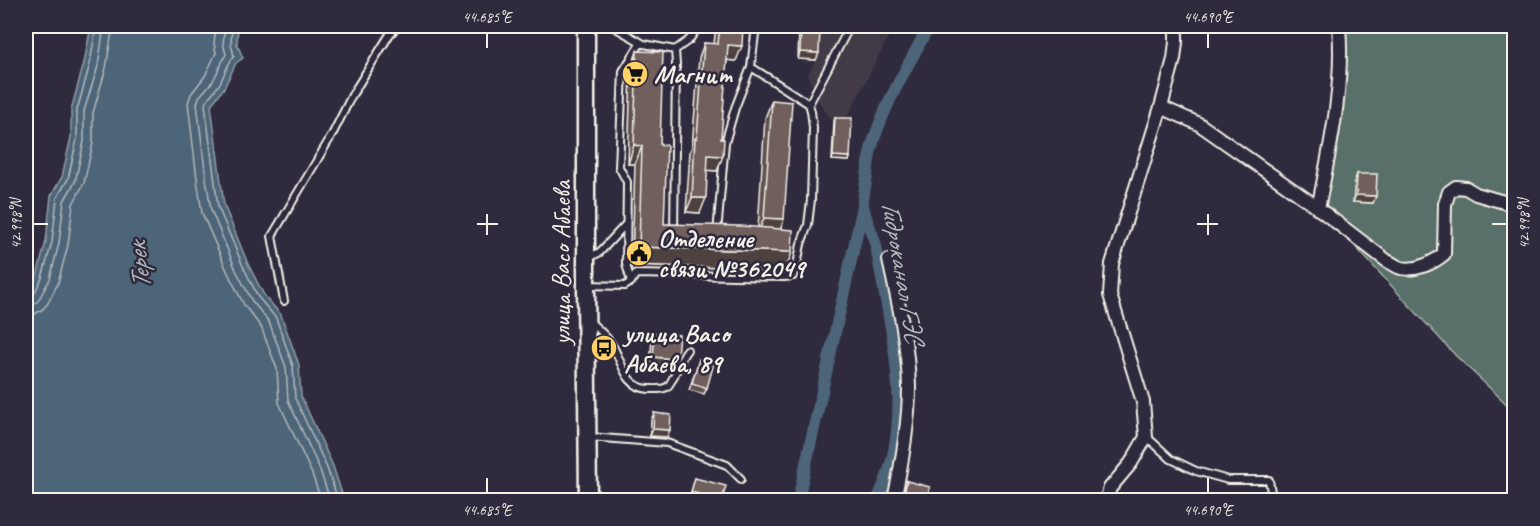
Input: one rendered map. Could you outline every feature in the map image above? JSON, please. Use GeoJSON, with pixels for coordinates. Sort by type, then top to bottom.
{"type":"FeatureCollection","features":[{"type":"Feature","properties":{"kind":"street","name":"улица Васо Абаева"},"geometry":{"type":"LineString","coordinates":[[586,26],[588,501]]}},
{"type":"Feature","properties":{"kind":"street"},"geometry":{"type":"LineString","coordinates":[[1106,501],[1110,488],[1131,463],[1146,436],[1143,402],[1110,295],[1112,264],[1161,107],[1174,58],[1176,26]]}},
{"type":"Feature","properties":{"kind":"street"},"geometry":{"type":"LineString","coordinates":[[1318,208],[1338,104],[1341,50],[1339,26]]}},
{"type":"Feature","properties":{"kind":"street"},"geometry":{"type":"LineString","coordinates":[[1161,107],[1199,124],[1318,208],[1387,261],[1401,268],[1416,268],[1434,262],[1444,254],[1445,204],[1449,192],[1456,187],[1466,188],[1476,194],[1515,205]]}},
{"type":"Feature","properties":{"kind":"street"},"geometry":{"type":"LineString","coordinates":[[889,260],[903,328],[909,386],[906,431],[894,501]]}},
{"type":"Feature","properties":{"kind":"lane"},"geometry":{"type":"LineString","coordinates":[[284,301],[272,236],[332,135],[352,95],[390,34],[398,26]]}},
{"type":"Feature","properties":{"kind":"lane"},"geometry":{"type":"LineString","coordinates":[[612,26],[644,44],[675,50],[689,40],[699,26]]}},
{"type":"Feature","properties":{"kind":"lane"},"geometry":{"type":"LineString","coordinates":[[717,238],[725,142],[751,67],[756,26]]}},
{"type":"Feature","properties":{"kind":"lane"},"geometry":{"type":"LineString","coordinates":[[808,104],[850,26]]}},
{"type":"Feature","properties":{"kind":"lane"},"geometry":{"type":"LineString","coordinates":[[631,282],[626,264],[627,182],[619,168],[623,71],[640,44],[644,44]]}},
{"type":"Feature","properties":{"kind":"lane"},"geometry":{"type":"LineString","coordinates":[[675,50],[674,235],[685,236]]}},
{"type":"Feature","properties":{"kind":"lane"},"geometry":{"type":"LineString","coordinates":[[586,285],[625,285],[631,282],[636,274],[793,276],[808,225],[811,200],[813,128],[811,111],[808,104],[751,67]]}},
{"type":"Feature","properties":{"kind":"lane"},"geometry":{"type":"LineString","coordinates":[[586,259],[600,252],[626,224]]}},
{"type":"Feature","properties":{"kind":"lane"},"geometry":{"type":"LineString","coordinates":[[790,244],[801,244]]}},
{"type":"Feature","properties":{"kind":"lane"},"geometry":{"type":"LineString","coordinates":[[586,319],[604,334],[634,385],[643,388],[666,388],[671,383],[682,356],[687,350]]}},
{"type":"Feature","properties":{"kind":"lane"},"geometry":{"type":"LineString","coordinates":[[1146,436],[1171,459],[1196,471],[1228,480],[1269,480],[1271,492]]}},
{"type":"Feature","properties":{"kind":"lane"},"geometry":{"type":"LineString","coordinates":[[588,437],[667,443],[727,465],[741,479]]}},
{"type":"Feature","properties":{"kind":"shaded area"},"geometry":{"type":"Polygon","coordinates":[[[818,26],[894,26],[845,122],[834,121],[827,114],[818,100],[808,74],[816,60],[818,26]]]}},
{"type":"Feature","properties":{"kind":"green space"},"geometry":{"type":"Polygon","coordinates":[[[1347,26],[1514,26],[1514,411],[1456,356],[1318,206],[1347,26]]]}},
{"type":"Feature","properties":{"kind":"water","name":"Терек"},"geometry":{"type":"Polygon","coordinates":[[[91,26],[238,26],[237,44],[243,58],[236,63],[224,88],[211,105],[224,205],[248,264],[264,295],[281,315],[299,365],[301,396],[333,466],[344,500],[26,500],[26,297],[37,276],[46,241],[51,196],[62,177],[71,137],[71,110],[91,26]]]}},
{"type":"Feature","properties":{"kind":"building"},"geometry":{"type":"Polygon","coordinates":[[[720,26],[743,26],[742,46],[728,45],[721,139],[724,139],[723,156],[708,155],[706,198],[692,198],[704,43],[718,44],[720,26]]]}},
{"type":"Feature","properties":{"kind":"building"},"geometry":{"type":"Polygon","coordinates":[[[801,26],[820,26],[819,53],[800,52],[801,26]]]}},
{"type":"Feature","properties":{"kind":"building"},"geometry":{"type":"Polygon","coordinates":[[[637,51],[663,52],[660,145],[667,145],[664,224],[793,230],[792,252],[639,247],[642,146],[634,145],[637,51]]]}},
{"type":"Feature","properties":{"kind":"building"},"geometry":{"type":"Polygon","coordinates":[[[772,100],[792,102],[784,219],[764,218],[772,100]]]}},
{"type":"Feature","properties":{"kind":"building"},"geometry":{"type":"Polygon","coordinates":[[[835,118],[852,118],[850,157],[833,156],[835,118]]]}},
{"type":"Feature","properties":{"kind":"building"},"geometry":{"type":"Polygon","coordinates":[[[1357,174],[1377,174],[1376,196],[1356,195],[1357,174]]]}},
{"type":"Feature","properties":{"kind":"building"},"geometry":{"type":"Polygon","coordinates":[[[655,333],[679,335],[675,359],[653,357],[655,333]]]}},
{"type":"Feature","properties":{"kind":"building"},"geometry":{"type":"Polygon","coordinates":[[[699,359],[714,363],[707,388],[692,383],[699,359]]]}},
{"type":"Feature","properties":{"kind":"building"},"geometry":{"type":"Polygon","coordinates":[[[654,413],[671,415],[670,430],[653,429],[654,413]]]}},
{"type":"Feature","properties":{"kind":"building"},"geometry":{"type":"Polygon","coordinates":[[[695,478],[726,486],[722,500],[691,492],[695,478]]]}},
{"type":"Feature","properties":{"kind":"building"},"geometry":{"type":"Polygon","coordinates":[[[907,481],[930,487],[927,501],[903,498],[907,481]]]}},
{"type":"Feature","properties":{"kind":"waterway","name":"Гидроканал ГЭС"},"geometry":{"type":"LineString","coordinates":[[877,500],[889,470],[896,439],[897,375],[876,246],[865,213],[863,196],[870,152],[876,132],[929,26]]}},
{"type":"Feature","properties":{"kind":"waterway"},"geometry":{"type":"LineString","coordinates":[[798,500],[863,206]]}},
{"type":"Feature","properties":{"kind":"place","name":"Магнит"},"geometry":{"type":"Point","coordinates":[635,74]}},
{"type":"Feature","properties":{"kind":"place","name":"Отделение связи №362049"},"geometry":{"type":"Point","coordinates":[639,253]}},
{"type":"Feature","properties":{"kind":"place","name":"улица Васо Абаева, 89"},"geometry":{"type":"Point","coordinates":[604,348]}}]}
